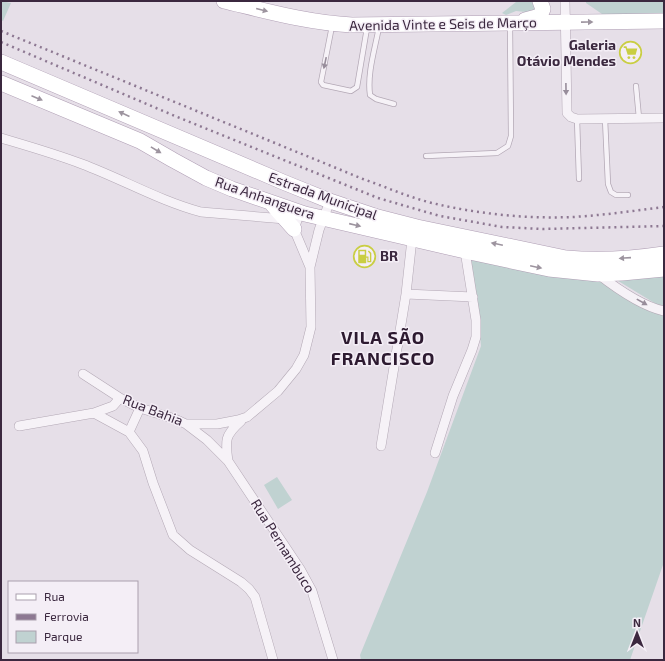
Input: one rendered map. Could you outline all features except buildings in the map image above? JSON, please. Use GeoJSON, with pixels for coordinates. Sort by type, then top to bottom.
{"type":"FeatureCollection","features":[{"type":"Feature","properties":{"kind":"main road","name":"Avenida Vinte e Seis de Março"},"geometry":{"type":"LineString","coordinates":[[224,1],[333,25],[373,26],[664,21]]}},
{"type":"Feature","properties":{"kind":"main road"},"geometry":{"type":"LineString","coordinates":[[510,23],[540,16],[543,9],[540,1]]}},
{"type":"Feature","properties":{"kind":"main road","name":"Estrada Municipal"},"geometry":{"type":"LineString","coordinates":[[1,62],[326,200],[378,217],[418,227],[566,258],[588,260],[664,254]]}},
{"type":"Feature","properties":{"kind":"main road","name":"Rua Anhanguera"},"geometry":{"type":"LineString","coordinates":[[1,83],[140,141],[206,178],[232,189],[302,213],[549,269],[598,274],[664,269]]}},
{"type":"Feature","properties":{"kind":"main road"},"geometry":{"type":"LineString","coordinates":[[144,123],[160,135],[240,170],[269,181],[283,182]]}},
{"type":"Feature","properties":{"kind":"main road"},"geometry":{"type":"LineString","coordinates":[[232,189],[240,170]]}},
{"type":"Feature","properties":{"kind":"main road"},"geometry":{"type":"LineString","coordinates":[[302,213],[313,212],[326,200]]}},
{"type":"Feature","properties":{"kind":"main road"},"geometry":{"type":"LineString","coordinates":[[270,202],[290,224]]}},
{"type":"Feature","properties":{"kind":"street"},"geometry":{"type":"LineString","coordinates":[[565,1],[567,113],[571,117],[577,119],[664,118]]}},
{"type":"Feature","properties":{"kind":"street"},"geometry":{"type":"LineString","coordinates":[[1,138],[82,163],[139,189],[189,209],[201,212],[290,224]]}},
{"type":"Feature","properties":{"kind":"street"},"geometry":{"type":"LineString","coordinates":[[310,267],[319,230],[324,218],[326,200]]}},
{"type":"Feature","properties":{"kind":"street"},"geometry":{"type":"LineString","coordinates":[[290,224],[302,213]]}},
{"type":"Feature","properties":{"kind":"street"},"geometry":{"type":"LineString","coordinates":[[290,224],[310,267]]}},
{"type":"Feature","properties":{"kind":"street"},"geometry":{"type":"LineString","coordinates":[[381,446],[406,294],[412,239]]}},
{"type":"Feature","properties":{"kind":"street"},"geometry":{"type":"LineString","coordinates":[[435,452],[453,396],[474,344],[476,320],[465,251]]}},
{"type":"Feature","properties":{"kind":"street","name":"Rua Bahia"},"geometry":{"type":"LineString","coordinates":[[83,374],[120,398],[140,408],[186,424],[217,424],[238,420],[247,416],[278,392],[304,356],[311,327],[310,267]]}},
{"type":"Feature","properties":{"kind":"street"},"geometry":{"type":"LineString","coordinates":[[598,274],[612,285],[664,312]]}},
{"type":"Feature","properties":{"kind":"street"},"geometry":{"type":"LineString","coordinates":[[406,294],[473,297]]}},
{"type":"Feature","properties":{"kind":"street"},"geometry":{"type":"LineString","coordinates":[[18,426],[94,413],[113,406],[120,398]]}},
{"type":"Feature","properties":{"kind":"street"},"geometry":{"type":"LineString","coordinates":[[129,432],[140,408]]}},
{"type":"Feature","properties":{"kind":"street"},"geometry":{"type":"LineString","coordinates":[[94,413],[129,432],[143,451],[153,483],[173,535],[190,550],[241,582],[255,597],[273,660]]}},
{"type":"Feature","properties":{"kind":"street"},"geometry":{"type":"LineString","coordinates":[[228,461],[226,447],[228,435],[232,428],[247,416]]}},
{"type":"Feature","properties":{"kind":"street","name":"Rua Pernambuco"},"geometry":{"type":"LineString","coordinates":[[186,424],[207,440],[228,461],[296,563],[312,591],[333,660]]}},
{"type":"Feature","properties":{"kind":"lane"},"geometry":{"type":"LineString","coordinates":[[426,156],[497,153],[508,146],[511,136],[510,23]]}},
{"type":"Feature","properties":{"kind":"lane"},"geometry":{"type":"LineString","coordinates":[[333,25],[321,82],[323,85],[351,91],[357,87],[373,26]]}},
{"type":"Feature","properties":{"kind":"lane"},"geometry":{"type":"LineString","coordinates":[[373,26],[368,85],[370,95],[376,99],[394,104]]}},
{"type":"Feature","properties":{"kind":"lane"},"geometry":{"type":"LineString","coordinates":[[636,86],[639,118]]}},
{"type":"Feature","properties":{"kind":"lane"},"geometry":{"type":"LineString","coordinates":[[577,119],[579,179]]}},
{"type":"Feature","properties":{"kind":"lane"},"geometry":{"type":"LineString","coordinates":[[605,119],[611,192],[628,195]]}},
{"type":"Feature","properties":{"kind":"green space"},"geometry":{"type":"Polygon","coordinates":[[[1,1],[11,3],[3,21],[1,20],[1,1]]]}},
{"type":"Feature","properties":{"kind":"green space"},"geometry":{"type":"Polygon","coordinates":[[[586,1],[664,1],[664,14],[602,14],[586,3],[586,1]]]}},
{"type":"Feature","properties":{"kind":"green space"},"geometry":{"type":"Polygon","coordinates":[[[516,2],[540,2],[535,13],[516,11],[506,15],[502,13],[516,2]]]}},
{"type":"Feature","properties":{"kind":"green space"},"geometry":{"type":"Polygon","coordinates":[[[468,256],[596,278],[664,315],[664,562],[630,660],[361,660],[360,655],[427,492],[481,346],[476,293],[468,256]]]}},
{"type":"Feature","properties":{"kind":"green space"},"geometry":{"type":"Polygon","coordinates":[[[664,275],[664,306],[656,304],[615,279],[664,275]]]}},
{"type":"Feature","properties":{"kind":"green space"},"geometry":{"type":"Polygon","coordinates":[[[277,477],[292,500],[278,509],[264,485],[277,477]]]}},
{"type":"Feature","properties":{"kind":"railway"},"geometry":{"type":"LineString","coordinates":[[1,31],[363,179],[423,201],[484,213],[538,217],[573,217],[664,207]]}},
{"type":"Feature","properties":{"kind":"railway"},"geometry":{"type":"LineString","coordinates":[[1,42],[175,116],[378,198],[440,216],[502,227],[543,229],[664,226]]}},
{"type":"Feature","properties":{"kind":"place","name":"Galeria Otávio Mendes"},"geometry":{"type":"Point","coordinates":[631,53]}},
{"type":"Feature","properties":{"kind":"place","name":"BR"},"geometry":{"type":"Point","coordinates":[364,256]}},
{"type":"Feature","properties":{"kind":"district","name":"VILA SÃO FRANCISCO"},"geometry":{"type":"Point","coordinates":[383,348]}}]}
